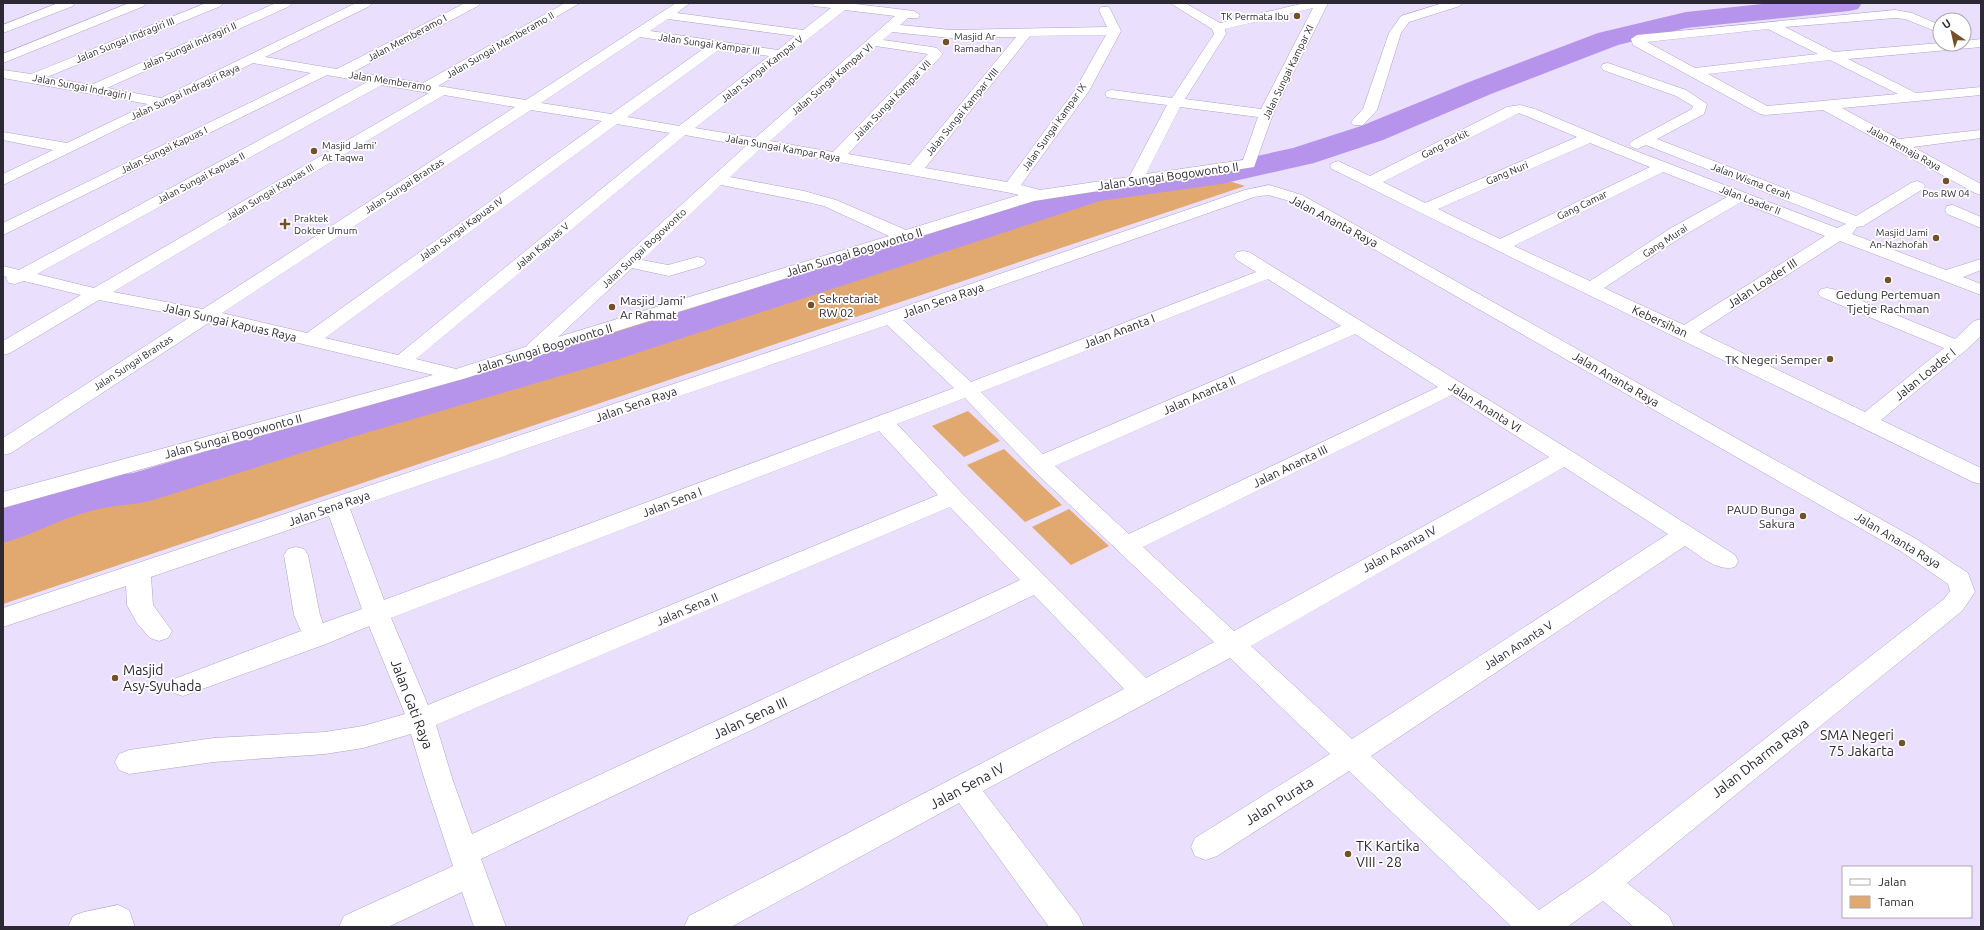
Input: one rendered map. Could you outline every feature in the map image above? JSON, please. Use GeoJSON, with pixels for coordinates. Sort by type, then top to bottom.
{"type":"FeatureCollection","features":[{"type":"Feature","properties":{"kind":"street"},"geometry":{"type":"LineString","coordinates":[[3,28],[69,3]]}},
{"type":"Feature","properties":{"kind":"street"},"geometry":{"type":"LineString","coordinates":[[3,59],[140,3]]}},
{"type":"Feature","properties":{"kind":"street","name":"Jalan Sungai Indragiri III"},"geometry":{"type":"LineString","coordinates":[[32,78],[217,3]]}},
{"type":"Feature","properties":{"kind":"street","name":"Jalan Sungai Indragiri II"},"geometry":{"type":"LineString","coordinates":[[93,89],[286,3]]}},
{"type":"Feature","properties":{"kind":"street","name":"Jalan Sungai Indragiri Raya"},"geometry":{"type":"LineString","coordinates":[[3,180],[366,3]]}},
{"type":"Feature","properties":{"kind":"street","name":"Jalan Memberamo I"},"geometry":{"type":"LineString","coordinates":[[332,72],[474,3]]}},
{"type":"Feature","properties":{"kind":"street","name":"Jalan Sungai Memberamo II"},"geometry":{"type":"LineString","coordinates":[[435,88],[574,3]]}},
{"type":"Feature","properties":{"kind":"street","name":"Jalan Sungai Brantas"},"geometry":{"type":"LineString","coordinates":[[3,448],[684,3]]}},
{"type":"Feature","properties":{"kind":"street"},"geometry":{"type":"LineString","coordinates":[[818,3],[928,17]]}},
{"type":"Feature","properties":{"kind":"street"},"geometry":{"type":"LineString","coordinates":[[1176,3],[1218,27],[1322,3]]}},
{"type":"Feature","properties":{"kind":"street","name":"Jalan Sungai Kampar XI"},"geometry":{"type":"LineString","coordinates":[[1249,164],[1266,114],[1322,3]]}},
{"type":"Feature","properties":{"kind":"street"},"geometry":{"type":"LineString","coordinates":[[1358,122],[1370,110],[1395,33],[1401,23],[1411,17],[1456,3]]}},
{"type":"Feature","properties":{"kind":"street","name":"Jalan Sungai Kampar V"},"geometry":{"type":"LineString","coordinates":[[682,131],[842,6]]}},
{"type":"Feature","properties":{"kind":"street"},"geometry":{"type":"LineString","coordinates":[[889,28],[950,34],[1025,34],[1115,31],[1105,10]]}},
{"type":"Feature","properties":{"kind":"street","name":"Jalan Sungai Kampar VI"},"geometry":{"type":"LineString","coordinates":[[758,143],[904,14]]}},
{"type":"Feature","properties":{"kind":"street"},"geometry":{"type":"LineString","coordinates":[[1932,26],[1901,14],[1769,25],[1636,39],[1638,42],[1765,111],[1827,106],[1912,96],[1980,92]]}},
{"type":"Feature","properties":{"kind":"street","name":"Jalan Sungai Kampar III"},"geometry":{"type":"LineString","coordinates":[[665,16],[805,34]]}},
{"type":"Feature","properties":{"kind":"street"},"geometry":{"type":"LineString","coordinates":[[1769,25],[1912,96]]}},
{"type":"Feature","properties":{"kind":"street"},"geometry":{"type":"LineString","coordinates":[[1135,181],[1176,102],[1220,34],[1218,27]]}},
{"type":"Feature","properties":{"kind":"street","name":"Jalan Sungai Kampar IX"},"geometry":{"type":"LineString","coordinates":[[1011,188],[1082,91],[1115,31]]}},
{"type":"Feature","properties":{"kind":"street","name":"Jalan Sungai Kampar III"},"geometry":{"type":"LineString","coordinates":[[638,33],[781,54]]}},
{"type":"Feature","properties":{"kind":"street","name":"Jalan Sungai Kampar VIII"},"geometry":{"type":"LineString","coordinates":[[914,171],[1025,34]]}},
{"type":"Feature","properties":{"kind":"street","name":"Jalan Sungai Kampar VII"},"geometry":{"type":"LineString","coordinates":[[837,157],[936,54],[932,51],[874,42]]}},
{"type":"Feature","properties":{"kind":"street"},"geometry":{"type":"LineString","coordinates":[[1692,72],[1973,42]]}},
{"type":"Feature","properties":{"kind":"street","name":"Jalan Sungai Kapuas IV"},"geometry":{"type":"LineString","coordinates":[[310,340],[717,45]]}},
{"type":"Feature","properties":{"kind":"street","name":"Jalan Memberamo"},"geometry":{"type":"LineString","coordinates":[[252,59],[435,88],[528,105]]}},
{"type":"Feature","properties":{"kind":"street"},"geometry":{"type":"LineString","coordinates":[[1608,67],[1681,93],[1700,104],[1699,111],[1623,151]]}},
{"type":"Feature","properties":{"kind":"street","name":"Jalan Sungai Kapuas I"},"geometry":{"type":"LineString","coordinates":[[3,230],[332,72]]}},
{"type":"Feature","properties":{"kind":"street","name":"Jalan Sungai Indragiri I"},"geometry":{"type":"LineString","coordinates":[[3,74],[162,102]]}},
{"type":"Feature","properties":{"kind":"street","name":"Jalan Sungai Kapuas II"},"geometry":{"type":"LineString","coordinates":[[3,285],[381,80]]}},
{"type":"Feature","properties":{"kind":"street","name":"Jalan Sungai Kapuas III"},"geometry":{"type":"LineString","coordinates":[[3,349],[97,294],[435,88]]}},
{"type":"Feature","properties":{"kind":"street"},"geometry":{"type":"LineString","coordinates":[[1112,94],[1266,114]]}},
{"type":"Feature","properties":{"kind":"street","name":"Jalan Sungai Kampar Raya"},"geometry":{"type":"LineString","coordinates":[[528,105],[758,143],[1038,194]]}},
{"type":"Feature","properties":{"kind":"street","name":"Jalan Remaja Raya"},"geometry":{"type":"LineString","coordinates":[[1827,106],[1981,190]]}},
{"type":"Feature","properties":{"kind":"street","name":"Jalan Loader II"},"geometry":{"type":"LineString","coordinates":[[1520,109],[1623,151],[1981,290]]}},
{"type":"Feature","properties":{"kind":"street","name":"Gang Parkit"},"geometry":{"type":"LineString","coordinates":[[1370,182],[1512,110],[1520,109]]}},
{"type":"Feature","properties":{"kind":"street","name":"Jalan Kapuas V"},"geometry":{"type":"LineString","coordinates":[[401,362],[682,131]]}},
{"type":"Feature","properties":{"kind":"street"},"geometry":{"type":"LineString","coordinates":[[3,136],[68,148]]}},
{"type":"Feature","properties":{"kind":"street","name":"Gang Nuri"},"geometry":{"type":"LineString","coordinates":[[1424,209],[1590,137]]}},
{"type":"Feature","properties":{"kind":"street"},"geometry":{"type":"LineString","coordinates":[[1896,144],[1978,137]]}},
{"type":"Feature","properties":{"kind":"street","name":"Jalan Wisma Cerah"},"geometry":{"type":"LineString","coordinates":[[1645,140],[1858,222]]}},
{"type":"Feature","properties":{"kind":"street","name":"Jalan Sungai Bogowonto"},"geometry":{"type":"LineString","coordinates":[[530,352],[758,143]]}},
{"type":"Feature","properties":{"kind":"street","name":"Jalan Sungai Bogowonto II"},"geometry":{"type":"LineString","coordinates":[[3,500],[456,375],[1038,194],[1249,164]]}},
{"type":"Feature","properties":{"kind":"street","name":"Kebersihan"},"geometry":{"type":"LineString","coordinates":[[1338,166],[1500,246],[1685,333],[1981,476]]}},
{"type":"Feature","properties":{"kind":"street","name":"Gang Camar"},"geometry":{"type":"LineString","coordinates":[[1500,246],[1586,202],[1664,166]]}},
{"type":"Feature","properties":{"kind":"street"},"geometry":{"type":"LineString","coordinates":[[718,180],[830,202],[904,236]]}},
{"type":"Feature","properties":{"kind":"street"},"geometry":{"type":"LineString","coordinates":[[1840,234],[1917,186]]}},
{"type":"Feature","properties":{"kind":"street","name":"Jalan Sena Raya"},"geometry":{"type":"LineString","coordinates":[[3,618],[890,318],[1251,193],[1269,190]]}},
{"type":"Feature","properties":{"kind":"street","name":"Jalan Ananta Raya"},"geometry":{"type":"LineString","coordinates":[[1269,190],[1296,198],[1316,209],[1910,546],[1959,579]]}},
{"type":"Feature","properties":{"kind":"street","name":"Gang Murai"},"geometry":{"type":"LineString","coordinates":[[1591,289],[1677,232],[1740,196]]}},
{"type":"Feature","properties":{"kind":"street"},"geometry":{"type":"LineString","coordinates":[[1953,210],[1981,223]]}},
{"type":"Feature","properties":{"kind":"street","name":"Jalan Loader III"},"geometry":{"type":"LineString","coordinates":[[1685,333],[1840,234]]}},
{"type":"Feature","properties":{"kind":"street","name":"Jalan Ananta VI"},"geometry":{"type":"LineString","coordinates":[[1243,256],[1565,456],[1726,561]]}},
{"type":"Feature","properties":{"kind":"street"},"geometry":{"type":"LineString","coordinates":[[629,262],[669,271],[697,262]]}},
{"type":"Feature","properties":{"kind":"street"},"geometry":{"type":"LineString","coordinates":[[1947,276],[1981,264]]}},
{"type":"Feature","properties":{"kind":"street","name":"Jalan Sungai Kapuas Raya"},"geometry":{"type":"LineString","coordinates":[[3,271],[97,294],[206,315],[456,375]]}},
{"type":"Feature","properties":{"kind":"street","name":"Jalan Ananta I"},"geometry":{"type":"LineString","coordinates":[[968,390],[1271,272]]}},
{"type":"Feature","properties":{"kind":"street"},"geometry":{"type":"LineString","coordinates":[[1827,293],[1958,347]]}},
{"type":"Feature","properties":{"kind":"street"},"geometry":{"type":"LineString","coordinates":[[890,318],[968,390],[1040,464],[1234,644],[1534,927]]}},
{"type":"Feature","properties":{"kind":"street","name":"Jalan Loader I"},"geometry":{"type":"LineString","coordinates":[[1867,421],[1958,347],[1981,325]]}},
{"type":"Feature","properties":{"kind":"street","name":"Jalan Ananta II"},"geometry":{"type":"LineString","coordinates":[[1040,464],[1357,326]]}},
{"type":"Feature","properties":{"kind":"street","name":"Jalan Ananta III"},"geometry":{"type":"LineString","coordinates":[[1127,545],[1453,387]]}},
{"type":"Feature","properties":{"kind":"street","name":"Jalan Sena I"},"geometry":{"type":"LineString","coordinates":[[183,686],[317,637],[376,613],[968,390]]}},
{"type":"Feature","properties":{"kind":"street"},"geometry":{"type":"LineString","coordinates":[[883,422],[1036,583],[1144,692]]}},
{"type":"Feature","properties":{"kind":"street","name":"Jalan Ananta IV"},"geometry":{"type":"LineString","coordinates":[[1234,644],[1266,624],[1565,456]]}},
{"type":"Feature","properties":{"kind":"street","name":"Jalan Sena II"},"geometry":{"type":"LineString","coordinates":[[129,762],[214,750],[325,743],[363,737],[421,720],[953,497]]}},
{"type":"Feature","properties":{"kind":"street","name":"Jalan Gati Raya"},"geometry":{"type":"LineString","coordinates":[[337,505],[376,613],[421,720],[439,780],[490,927]]}},
{"type":"Feature","properties":{"kind":"street","name":"Jalan Ananta V"},"geometry":{"type":"LineString","coordinates":[[1351,755],[1684,535]]}},
{"type":"Feature","properties":{"kind":"street"},"geometry":{"type":"LineString","coordinates":[[296,555],[307,614],[317,637]]}},
{"type":"Feature","properties":{"kind":"street"},"geometry":{"type":"LineString","coordinates":[[139,573],[137,596],[141,611],[159,631]]}},
{"type":"Feature","properties":{"kind":"street","name":"Jalan Dharma Raya"},"geometry":{"type":"LineString","coordinates":[[1541,927],[1604,883],[1953,605],[1963,592],[1959,579]]}},
{"type":"Feature","properties":{"kind":"street","name":"Jalan Sena III"},"geometry":{"type":"LineString","coordinates":[[355,927],[468,863],[1036,583]]}},
{"type":"Feature","properties":{"kind":"street","name":"Jalan Sena IV"},"geometry":{"type":"LineString","coordinates":[[700,927],[1234,644]]}},
{"type":"Feature","properties":{"kind":"street","name":"Jalan Purata"},"geometry":{"type":"LineString","coordinates":[[1206,847],[1351,755]]}},
{"type":"Feature","properties":{"kind":"street"},"geometry":{"type":"LineString","coordinates":[[964,787],[1068,927]]}},
{"type":"Feature","properties":{"kind":"street"},"geometry":{"type":"LineString","coordinates":[[1604,883],[1658,927]]}},
{"type":"Feature","properties":{"kind":"street"},"geometry":{"type":"LineString","coordinates":[[84,927],[118,920],[119,927]]}},
{"type":"Feature","properties":{"kind":"green space"},"geometry":{"type":"Polygon","coordinates":[[[1210,175],[1245,186],[3,604],[3,520],[453,383],[826,264],[1052,195],[1210,175]]]}},
{"type":"Feature","properties":{"kind":"green space"},"geometry":{"type":"Polygon","coordinates":[[[968,411],[1000,441],[964,457],[932,426],[968,411]]]}},
{"type":"Feature","properties":{"kind":"green space"},"geometry":{"type":"Polygon","coordinates":[[[1004,449],[1062,505],[1025,522],[967,465],[1004,449]]]}},
{"type":"Feature","properties":{"kind":"green space"},"geometry":{"type":"Polygon","coordinates":[[[1069,509],[1109,546],[1071,565],[1032,527],[1069,509]]]}},
{"type":"Feature","properties":{"kind":"waterway"},"geometry":{"type":"LineString","coordinates":[[3,526],[79,496],[136,489],[336,427],[607,349],[1095,191],[1221,174],[1302,156],[1372,133],[1480,88],[1608,39],[1686,20],[1849,3]]}},
{"type":"Feature","properties":{"kind":"place","name":"TK Permata Ibu"},"geometry":{"type":"Point","coordinates":[1297,16]}},
{"type":"Feature","properties":{"kind":"place","name":"Masjid Ar Ramadhan"},"geometry":{"type":"Point","coordinates":[946,42]}},
{"type":"Feature","properties":{"kind":"place","name":"Masjid Jami' At Taqwa"},"geometry":{"type":"Point","coordinates":[314,151]}},
{"type":"Feature","properties":{"kind":"place","name":"Pos RW 04"},"geometry":{"type":"Point","coordinates":[1946,181]}},
{"type":"Feature","properties":{"kind":"place","name":"Praktek Dokter Umum"},"geometry":{"type":"Point","coordinates":[285,224]}},
{"type":"Feature","properties":{"kind":"place","name":"Masjid Jami An-Nazhofah"},"geometry":{"type":"Point","coordinates":[1936,238]}},
{"type":"Feature","properties":{"kind":"place","name":"Gedung Pertemuan Tjetje Rachman"},"geometry":{"type":"Point","coordinates":[1888,280]}},
{"type":"Feature","properties":{"kind":"place","name":"Sekretariat RW 02"},"geometry":{"type":"Point","coordinates":[811,305]}},
{"type":"Feature","properties":{"kind":"place","name":"Masjid Jami' Ar Rahmat"},"geometry":{"type":"Point","coordinates":[612,307]}},
{"type":"Feature","properties":{"kind":"place","name":"TK Negeri Semper"},"geometry":{"type":"Point","coordinates":[1830,359]}},
{"type":"Feature","properties":{"kind":"place","name":"PAUD Bunga Sakura"},"geometry":{"type":"Point","coordinates":[1803,516]}},
{"type":"Feature","properties":{"kind":"place","name":"Masjid Asy-Syuhada"},"geometry":{"type":"Point","coordinates":[115,678]}},
{"type":"Feature","properties":{"kind":"place","name":"SMA Negeri 75 Jakarta"},"geometry":{"type":"Point","coordinates":[1902,743]}},
{"type":"Feature","properties":{"kind":"place","name":"TK Kartika VIII - 28"},"geometry":{"type":"Point","coordinates":[1348,854]}}]}
